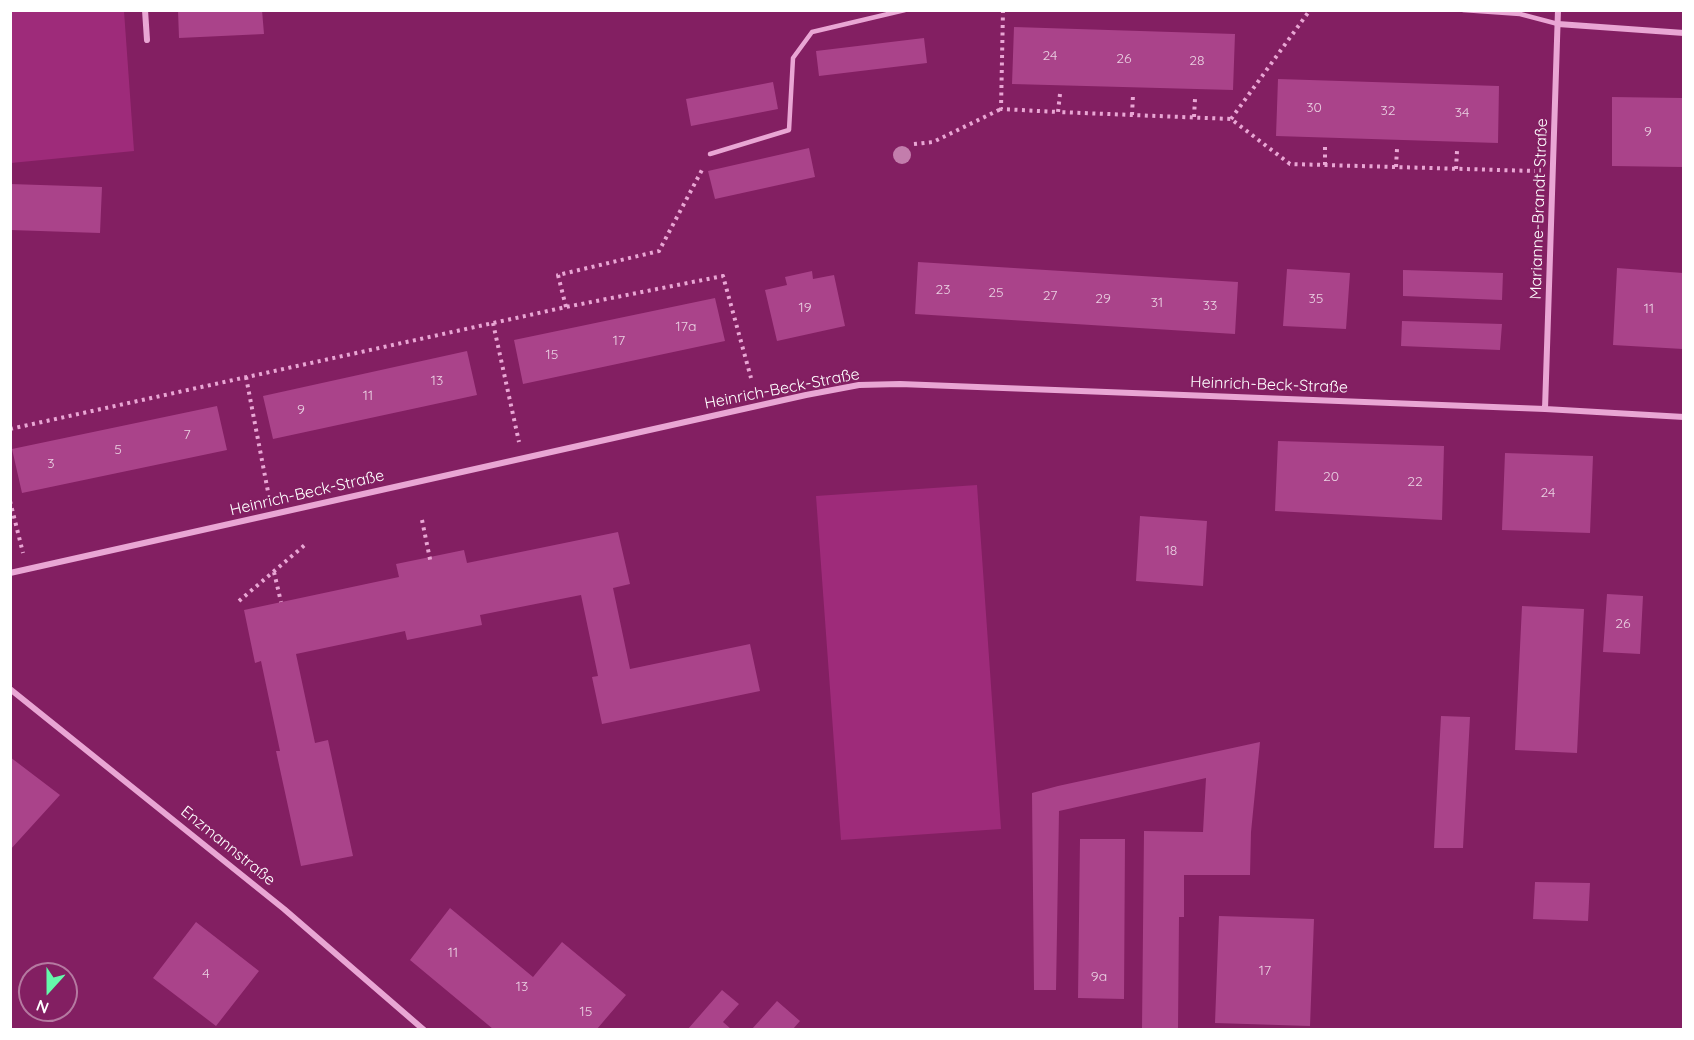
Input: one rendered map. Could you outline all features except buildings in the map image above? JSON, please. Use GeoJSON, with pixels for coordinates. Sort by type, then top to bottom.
{"type":"FeatureCollection","features":[{"type":"Feature","properties":{"kind":"street"},"geometry":{"type":"LineString","coordinates":[[145,10],[147,40]]}},
{"type":"Feature","properties":{"kind":"street","name":"Marianne-Brandt-Straße"},"geometry":{"type":"LineString","coordinates":[[1545,409],[1558,10]]}},
{"type":"Feature","properties":{"kind":"street"},"geometry":{"type":"LineString","coordinates":[[1558,24],[1683,33]]}},
{"type":"Feature","properties":{"kind":"street","name":"Heinrich-Beck-Straße"},"geometry":{"type":"LineString","coordinates":[[10,573],[859,385],[900,384],[1545,409],[1683,417]]}},
{"type":"Feature","properties":{"kind":"street","name":"Enzmannstraße"},"geometry":{"type":"LineString","coordinates":[[10,689],[292,916],[424,1029]]}},
{"type":"Feature","properties":{"kind":"lane"},"geometry":{"type":"LineString","coordinates":[[710,154],[789,130],[793,58],[812,32],[905,10]]}},
{"type":"Feature","properties":{"kind":"lane"},"geometry":{"type":"LineString","coordinates":[[1463,10],[1520,14],[1558,24]]}},
{"type":"Feature","properties":{"kind":"path"},"geometry":{"type":"LineString","coordinates":[[1001,109],[1003,10]]}},
{"type":"Feature","properties":{"kind":"path"},"geometry":{"type":"LineString","coordinates":[[1231,119],[1310,10]]}},
{"type":"Feature","properties":{"kind":"path"},"geometry":{"type":"LineString","coordinates":[[1058,112],[1060,94]]}},
{"type":"Feature","properties":{"kind":"path"},"geometry":{"type":"LineString","coordinates":[[1132,115],[1133,95]]}},
{"type":"Feature","properties":{"kind":"path"},"geometry":{"type":"LineString","coordinates":[[1194,117],[1195,99]]}},
{"type":"Feature","properties":{"kind":"path"},"geometry":{"type":"LineString","coordinates":[[914,144],[933,142],[1001,109],[1194,117],[1231,119],[1290,164],[1553,172]]}},
{"type":"Feature","properties":{"kind":"path"},"geometry":{"type":"LineString","coordinates":[[1325,146],[1325,165]]}},
{"type":"Feature","properties":{"kind":"path"},"geometry":{"type":"LineString","coordinates":[[1396,149],[1396,167]]}},
{"type":"Feature","properties":{"kind":"path"},"geometry":{"type":"LineString","coordinates":[[1456,169],[1457,151]]}},
{"type":"Feature","properties":{"kind":"path"},"geometry":{"type":"LineString","coordinates":[[566,307],[558,275],[659,251],[710,154]]}},
{"type":"Feature","properties":{"kind":"path"},"geometry":{"type":"LineString","coordinates":[[10,429],[566,307],[723,276],[752,378]]}},
{"type":"Feature","properties":{"kind":"path"},"geometry":{"type":"LineString","coordinates":[[493,323],[522,459]]}},
{"type":"Feature","properties":{"kind":"path"},"geometry":{"type":"LineString","coordinates":[[246,377],[272,514]]}},
{"type":"Feature","properties":{"kind":"path"},"geometry":{"type":"LineString","coordinates":[[10,501],[27,569]]}},
{"type":"Feature","properties":{"kind":"path"},"geometry":{"type":"LineString","coordinates":[[422,520],[431,564]]}},
{"type":"Feature","properties":{"kind":"path"},"geometry":{"type":"LineString","coordinates":[[239,601],[306,544]]}},
{"type":"Feature","properties":{"kind":"path"},"geometry":{"type":"LineString","coordinates":[[274,572],[281,602]]}},
{"type":"Feature","properties":{"kind":"shaded area"},"geometry":{"type":"Polygon","coordinates":[[[10,11],[124,11],[134,151],[11,163],[10,11]]]}},
{"type":"Feature","properties":{"kind":"shaded area"},"geometry":{"type":"Polygon","coordinates":[[[977,485],[1001,829],[841,840],[816,496],[977,485]]]}}]}
